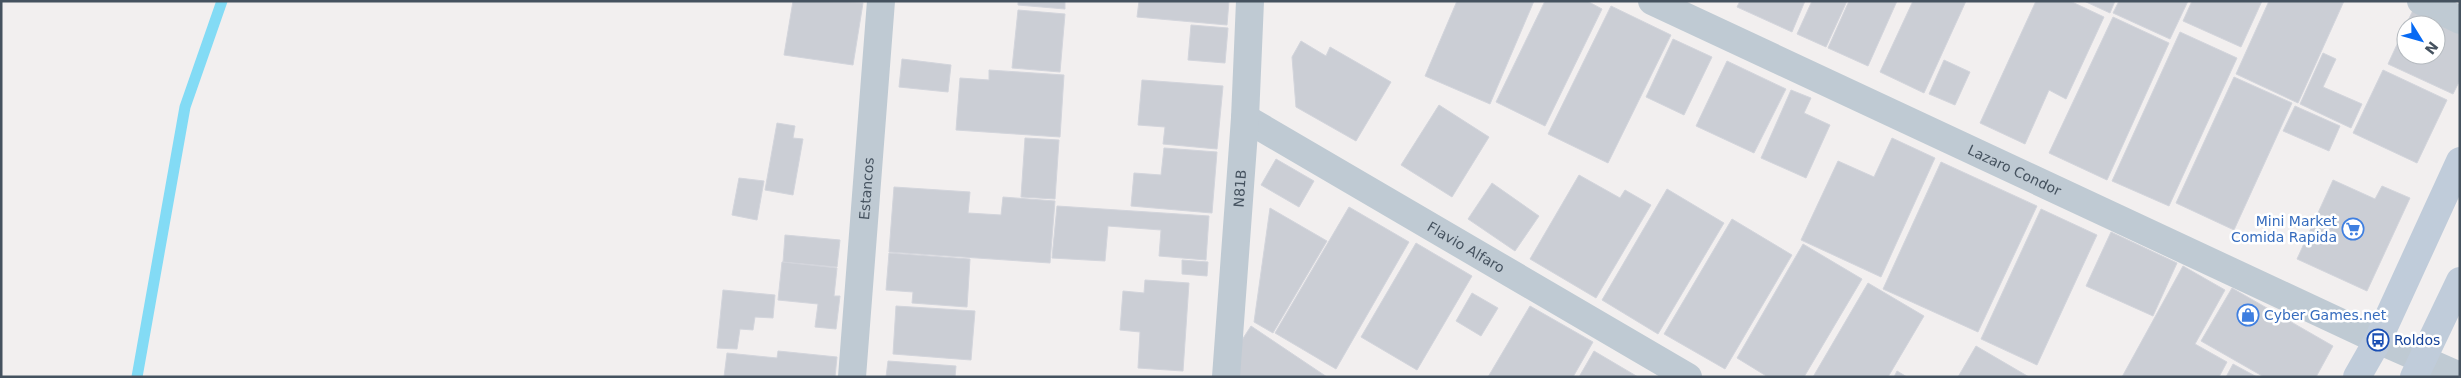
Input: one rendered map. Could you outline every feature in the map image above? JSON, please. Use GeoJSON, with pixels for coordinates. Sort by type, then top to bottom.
{"type":"FeatureCollection","features":[{"type":"Feature","properties":{"kind":"main road"},"geometry":{"type":"LineString","coordinates":[[2356,377],[2378,340],[2460,161]]}},
{"type":"Feature","properties":{"kind":"main road"},"geometry":{"type":"LineString","coordinates":[[2418,368],[2460,281]]}},
{"type":"Feature","properties":{"kind":"street","name":"Estancos"},"geometry":{"type":"LineString","coordinates":[[852,377],[880,1]]}},
{"type":"Feature","properties":{"kind":"street","name":"N81B"},"geometry":{"type":"LineString","coordinates":[[1226,377],[1245,118],[1250,1]]}},
{"type":"Feature","properties":{"kind":"street","name":"Lazaro Condor"},"geometry":{"type":"LineString","coordinates":[[1652,1],[2378,340],[2418,368],[2460,376]]}},
{"type":"Feature","properties":{"kind":"street"},"geometry":{"type":"LineString","coordinates":[[2421,1],[2460,20]]}},
{"type":"Feature","properties":{"kind":"street","name":"Flavio Alfaro"},"geometry":{"type":"LineString","coordinates":[[1245,118],[1688,377]]}},
{"type":"Feature","properties":{"kind":"building"},"geometry":{"type":"Polygon","coordinates":[[[793,1],[863,3],[853,65],[784,55],[793,1]]]}},
{"type":"Feature","properties":{"kind":"building"},"geometry":{"type":"Polygon","coordinates":[[[1018,1],[1065,1],[1065,9],[1018,5],[1018,1]]]}},
{"type":"Feature","properties":{"kind":"building"},"geometry":{"type":"Polygon","coordinates":[[[1139,1],[1229,1],[1227,25],[1137,17],[1139,1]]]}},
{"type":"Feature","properties":{"kind":"building"},"geometry":{"type":"Polygon","coordinates":[[[1457,1],[1534,1],[1490,104],[1425,76],[1457,1]]]}},
{"type":"Feature","properties":{"kind":"building"},"geometry":{"type":"Polygon","coordinates":[[[1545,1],[1587,1],[1602,9],[1545,126],[1496,102],[1545,1]]]}},
{"type":"Feature","properties":{"kind":"building"},"geometry":{"type":"Polygon","coordinates":[[[1740,1],[1805,1],[1792,32],[1737,7],[1740,1]]]}},
{"type":"Feature","properties":{"kind":"building"},"geometry":{"type":"Polygon","coordinates":[[[1812,1],[1847,1],[1826,47],[1797,34],[1812,1]]]}},
{"type":"Feature","properties":{"kind":"building"},"geometry":{"type":"Polygon","coordinates":[[[1849,1],[1897,1],[1868,66],[1828,48],[1849,1]]]}},
{"type":"Feature","properties":{"kind":"building"},"geometry":{"type":"Polygon","coordinates":[[[1913,1],[1966,1],[1924,93],[1880,72],[1913,1]]]}},
{"type":"Feature","properties":{"kind":"building"},"geometry":{"type":"Polygon","coordinates":[[[2036,1],[2070,1],[2104,17],[2066,99],[2049,90],[2025,144],[1980,123],[2036,1]]]}},
{"type":"Feature","properties":{"kind":"building"},"geometry":{"type":"Polygon","coordinates":[[[2084,1],[2115,1],[2110,13],[2084,1]]]}},
{"type":"Feature","properties":{"kind":"building"},"geometry":{"type":"Polygon","coordinates":[[[2119,1],[2188,1],[2170,39],[2113,13],[2119,1]]]}},
{"type":"Feature","properties":{"kind":"building"},"geometry":{"type":"Polygon","coordinates":[[[2192,1],[2262,1],[2241,47],[2183,21],[2192,1]]]}},
{"type":"Feature","properties":{"kind":"building"},"geometry":{"type":"Polygon","coordinates":[[[2269,1],[2344,1],[2298,103],[2236,74],[2269,1]]]}},
{"type":"Feature","properties":{"kind":"building"},"geometry":{"type":"Polygon","coordinates":[[[1611,6],[1671,35],[1608,163],[1548,134],[1611,6]]]}},
{"type":"Feature","properties":{"kind":"building"},"geometry":{"type":"Polygon","coordinates":[[[2415,6],[2434,15],[2411,15],[2415,6]]]}},
{"type":"Feature","properties":{"kind":"building"},"geometry":{"type":"Polygon","coordinates":[[[1018,10],[1065,14],[1060,72],[1012,68],[1018,10]]]}},
{"type":"Feature","properties":{"kind":"building"},"geometry":{"type":"Polygon","coordinates":[[[2113,17],[2169,43],[2107,180],[2049,153],[2113,17]]]}},
{"type":"Feature","properties":{"kind":"building"},"geometry":{"type":"Polygon","coordinates":[[[2446,20],[2460,27],[2460,80],[2453,94],[2388,64],[2396,47],[2396,65],[2446,65],[2446,20]]]}},
{"type":"Feature","properties":{"kind":"building"},"geometry":{"type":"Polygon","coordinates":[[[1191,25],[1228,28],[1225,63],[1188,60],[1191,25]]]}},
{"type":"Feature","properties":{"kind":"building"},"geometry":{"type":"Polygon","coordinates":[[[2180,32],[2237,58],[2169,206],[2112,181],[2180,32]]]}},
{"type":"Feature","properties":{"kind":"building"},"geometry":{"type":"Polygon","coordinates":[[[1673,39],[1712,57],[1684,115],[1646,97],[1673,39]]]}},
{"type":"Feature","properties":{"kind":"building"},"geometry":{"type":"Polygon","coordinates":[[[1301,41],[1326,56],[1330,47],[1391,82],[1356,141],[1296,107],[1292,57],[1301,41]]]}},
{"type":"Feature","properties":{"kind":"building"},"geometry":{"type":"Polygon","coordinates":[[[2323,53],[2336,59],[2323,87],[2362,104],[2351,128],[2300,104],[2323,53]]]}},
{"type":"Feature","properties":{"kind":"building"},"geometry":{"type":"Polygon","coordinates":[[[902,59],[951,65],[948,92],[899,87],[902,59]]]}},
{"type":"Feature","properties":{"kind":"building"},"geometry":{"type":"Polygon","coordinates":[[[1944,60],[1970,72],[1955,105],[1929,94],[1944,60]]]}},
{"type":"Feature","properties":{"kind":"building"},"geometry":{"type":"Polygon","coordinates":[[[1727,61],[1786,89],[1754,153],[1696,126],[1727,61]]]}},
{"type":"Feature","properties":{"kind":"building"},"geometry":{"type":"Polygon","coordinates":[[[989,70],[1064,75],[1060,137],[956,130],[960,78],[989,80],[989,70]]]}},
{"type":"Feature","properties":{"kind":"building"},"geometry":{"type":"Polygon","coordinates":[[[2383,70],[2447,100],[2417,163],[2353,133],[2383,70]]]}},
{"type":"Feature","properties":{"kind":"building"},"geometry":{"type":"Polygon","coordinates":[[[2234,77],[2292,103],[2234,230],[2176,203],[2234,77]]]}},
{"type":"Feature","properties":{"kind":"building"},"geometry":{"type":"Polygon","coordinates":[[[1142,80],[1223,86],[1217,149],[1163,144],[1165,127],[1138,125],[1142,80]]]}},
{"type":"Feature","properties":{"kind":"building"},"geometry":{"type":"Polygon","coordinates":[[[1791,90],[1811,98],[1804,113],[1830,125],[1806,178],[1761,158],[1791,90]]]}},
{"type":"Feature","properties":{"kind":"building"},"geometry":{"type":"Polygon","coordinates":[[[1439,105],[1489,137],[1452,197],[1401,165],[1439,105]]]}},
{"type":"Feature","properties":{"kind":"building"},"geometry":{"type":"Polygon","coordinates":[[[2295,106],[2340,126],[2329,151],[2283,131],[2295,106]]]}},
{"type":"Feature","properties":{"kind":"building"},"geometry":{"type":"Polygon","coordinates":[[[777,123],[795,126],[793,138],[803,139],[793,195],[765,190],[777,123]]]}},
{"type":"Feature","properties":{"kind":"building"},"geometry":{"type":"Polygon","coordinates":[[[1025,138],[1059,140],[1055,199],[1021,197],[1025,138]]]}},
{"type":"Feature","properties":{"kind":"building"},"geometry":{"type":"Polygon","coordinates":[[[1892,138],[1935,158],[1881,277],[1801,240],[1838,161],[1874,177],[1892,138]]]}},
{"type":"Feature","properties":{"kind":"building"},"geometry":{"type":"Polygon","coordinates":[[[1164,148],[1217,152],[1212,213],[1131,206],[1134,173],[1161,175],[1164,148]]]}},
{"type":"Feature","properties":{"kind":"building"},"geometry":{"type":"Polygon","coordinates":[[[1276,159],[1314,181],[1299,207],[1261,185],[1276,159]]]}},
{"type":"Feature","properties":{"kind":"building"},"geometry":{"type":"Polygon","coordinates":[[[1941,162],[2037,206],[1978,332],[1883,289],[1941,162]]]}},
{"type":"Feature","properties":{"kind":"building"},"geometry":{"type":"Polygon","coordinates":[[[1579,175],[1620,198],[1625,190],[1651,205],[1596,298],[1530,259],[1579,175]]]}},
{"type":"Feature","properties":{"kind":"building"},"geometry":{"type":"Polygon","coordinates":[[[739,178],[764,181],[757,220],[732,215],[739,178]]]}},
{"type":"Feature","properties":{"kind":"building","name":"Mini Market Comida Rapida"},"geometry":{"type":"Polygon","coordinates":[[[2333,180],[2375,199],[2382,186],[2410,198],[2367,291],[2297,259],[2333,180]]]}},
{"type":"Feature","properties":{"kind":"building"},"geometry":{"type":"Polygon","coordinates":[[[1492,183],[1539,216],[1515,251],[1468,219],[1492,183]]]}},
{"type":"Feature","properties":{"kind":"building"},"geometry":{"type":"Polygon","coordinates":[[[894,187],[970,192],[968,213],[1001,215],[1003,197],[1055,201],[1050,263],[889,252],[894,187]]]}},
{"type":"Feature","properties":{"kind":"building"},"geometry":{"type":"Polygon","coordinates":[[[1667,189],[1724,223],[1658,334],[1602,300],[1667,189]]]}},
{"type":"Feature","properties":{"kind":"building"},"geometry":{"type":"Polygon","coordinates":[[[1057,206],[1209,216],[1206,260],[1159,256],[1161,230],[1108,226],[1105,261],[1052,258],[1057,206]]]}},
{"type":"Feature","properties":{"kind":"building"},"geometry":{"type":"Polygon","coordinates":[[[1349,207],[1409,242],[1336,369],[1275,333],[1349,207]]]}},
{"type":"Feature","properties":{"kind":"building"},"geometry":{"type":"Polygon","coordinates":[[[1270,208],[1327,241],[1273,333],[1254,322],[1270,208]]]}},
{"type":"Feature","properties":{"kind":"building"},"geometry":{"type":"Polygon","coordinates":[[[2041,209],[2097,235],[2037,365],[1981,339],[2041,209]]]}},
{"type":"Feature","properties":{"kind":"building"},"geometry":{"type":"Polygon","coordinates":[[[1732,219],[1792,255],[1725,369],[1664,334],[1732,219]]]}},
{"type":"Feature","properties":{"kind":"building"},"geometry":{"type":"Polygon","coordinates":[[[2111,232],[2177,263],[2153,316],[2086,286],[2111,232]]]}},
{"type":"Feature","properties":{"kind":"building"},"geometry":{"type":"Polygon","coordinates":[[[785,235],[840,240],[837,267],[783,262],[785,235]]]}},
{"type":"Feature","properties":{"kind":"building"},"geometry":{"type":"Polygon","coordinates":[[[1416,243],[1472,276],[1417,370],[1361,337],[1416,243]]]}},
{"type":"Feature","properties":{"kind":"building"},"geometry":{"type":"Polygon","coordinates":[[[1803,244],[1862,279],[1804,377],[1768,377],[1737,358],[1803,244]]]}},
{"type":"Feature","properties":{"kind":"building"},"geometry":{"type":"Polygon","coordinates":[[[889,253],[970,259],[967,307],[912,303],[913,292],[886,290],[889,253]]]}},
{"type":"Feature","properties":{"kind":"building"},"geometry":{"type":"Polygon","coordinates":[[[1182,260],[1208,262],[1207,276],[1182,274],[1182,260]]]}},
{"type":"Feature","properties":{"kind":"building"},"geometry":{"type":"Polygon","coordinates":[[[782,262],[837,268],[834,296],[840,296],[836,329],[815,327],[818,304],[778,300],[782,262]]]}},
{"type":"Feature","properties":{"kind":"building"},"geometry":{"type":"Polygon","coordinates":[[[2183,266],[2225,290],[2195,344],[2227,362],[2219,377],[2122,377],[2183,266]]]}},
{"type":"Feature","properties":{"kind":"building"},"geometry":{"type":"Polygon","coordinates":[[[1145,280],[1189,283],[1183,371],[1138,368],[1140,332],[1120,330],[1123,291],[1144,293],[1145,280]]]}},
{"type":"Feature","properties":{"kind":"building"},"geometry":{"type":"Polygon","coordinates":[[[1868,283],[1924,316],[1888,377],[1813,377],[1868,283]]]}},
{"type":"Feature","properties":{"kind":"building","name":"Cyber Games.net"},"geometry":{"type":"Polygon","coordinates":[[[2232,288],[2333,346],[2316,377],[2264,377],[2201,341],[2232,288]]]}},
{"type":"Feature","properties":{"kind":"building"},"geometry":{"type":"Polygon","coordinates":[[[723,290],[775,295],[773,318],[755,317],[753,330],[740,329],[737,349],[717,348],[723,290]]]}},
{"type":"Feature","properties":{"kind":"building"},"geometry":{"type":"Polygon","coordinates":[[[1472,293],[1498,308],[1481,336],[1456,321],[1472,293]]]}},
{"type":"Feature","properties":{"kind":"building"},"geometry":{"type":"Polygon","coordinates":[[[896,306],[975,311],[971,360],[893,354],[896,306]]]}},
{"type":"Feature","properties":{"kind":"building"},"geometry":{"type":"Polygon","coordinates":[[[1530,306],[1593,342],[1573,377],[1488,377],[1530,306]]]}},
{"type":"Feature","properties":{"kind":"building"},"geometry":{"type":"Polygon","coordinates":[[[1251,326],[1327,377],[1238,377],[1240,343],[1251,326]]]}},
{"type":"Feature","properties":{"kind":"building"},"geometry":{"type":"Polygon","coordinates":[[[1976,346],[2029,377],[1958,377],[1976,346]]]}},
{"type":"Feature","properties":{"kind":"building"},"geometry":{"type":"Polygon","coordinates":[[[778,351],[837,357],[835,377],[724,377],[727,353],[777,358],[778,351]]]}},
{"type":"Feature","properties":{"kind":"building"},"geometry":{"type":"Polygon","coordinates":[[[1594,351],[1638,377],[1579,377],[1594,351]]]}},
{"type":"Feature","properties":{"kind":"building"},"geometry":{"type":"Polygon","coordinates":[[[888,361],[956,366],[955,377],[886,377],[888,361]]]}},
{"type":"Feature","properties":{"kind":"building"},"geometry":{"type":"Polygon","coordinates":[[[2233,364],[2257,377],[2226,377],[2233,364]]]}},
{"type":"Feature","properties":{"kind":"building"},"geometry":{"type":"Polygon","coordinates":[[[1897,371],[1907,377],[1894,377],[1897,371]]]}},
{"type":"Feature","properties":{"kind":"waterway"},"geometry":{"type":"LineString","coordinates":[[137,377],[185,107],[222,1]]}},
{"type":"Feature","properties":{"kind":"place","name":"Mini Market Comida Rapida"},"geometry":{"type":"Point","coordinates":[2353,229]}},
{"type":"Feature","properties":{"kind":"place","name":"Cyber Games.net"},"geometry":{"type":"Point","coordinates":[2248,315]}},
{"type":"Feature","properties":{"kind":"place","name":"Roldos"},"geometry":{"type":"Point","coordinates":[2378,340]}}]}
